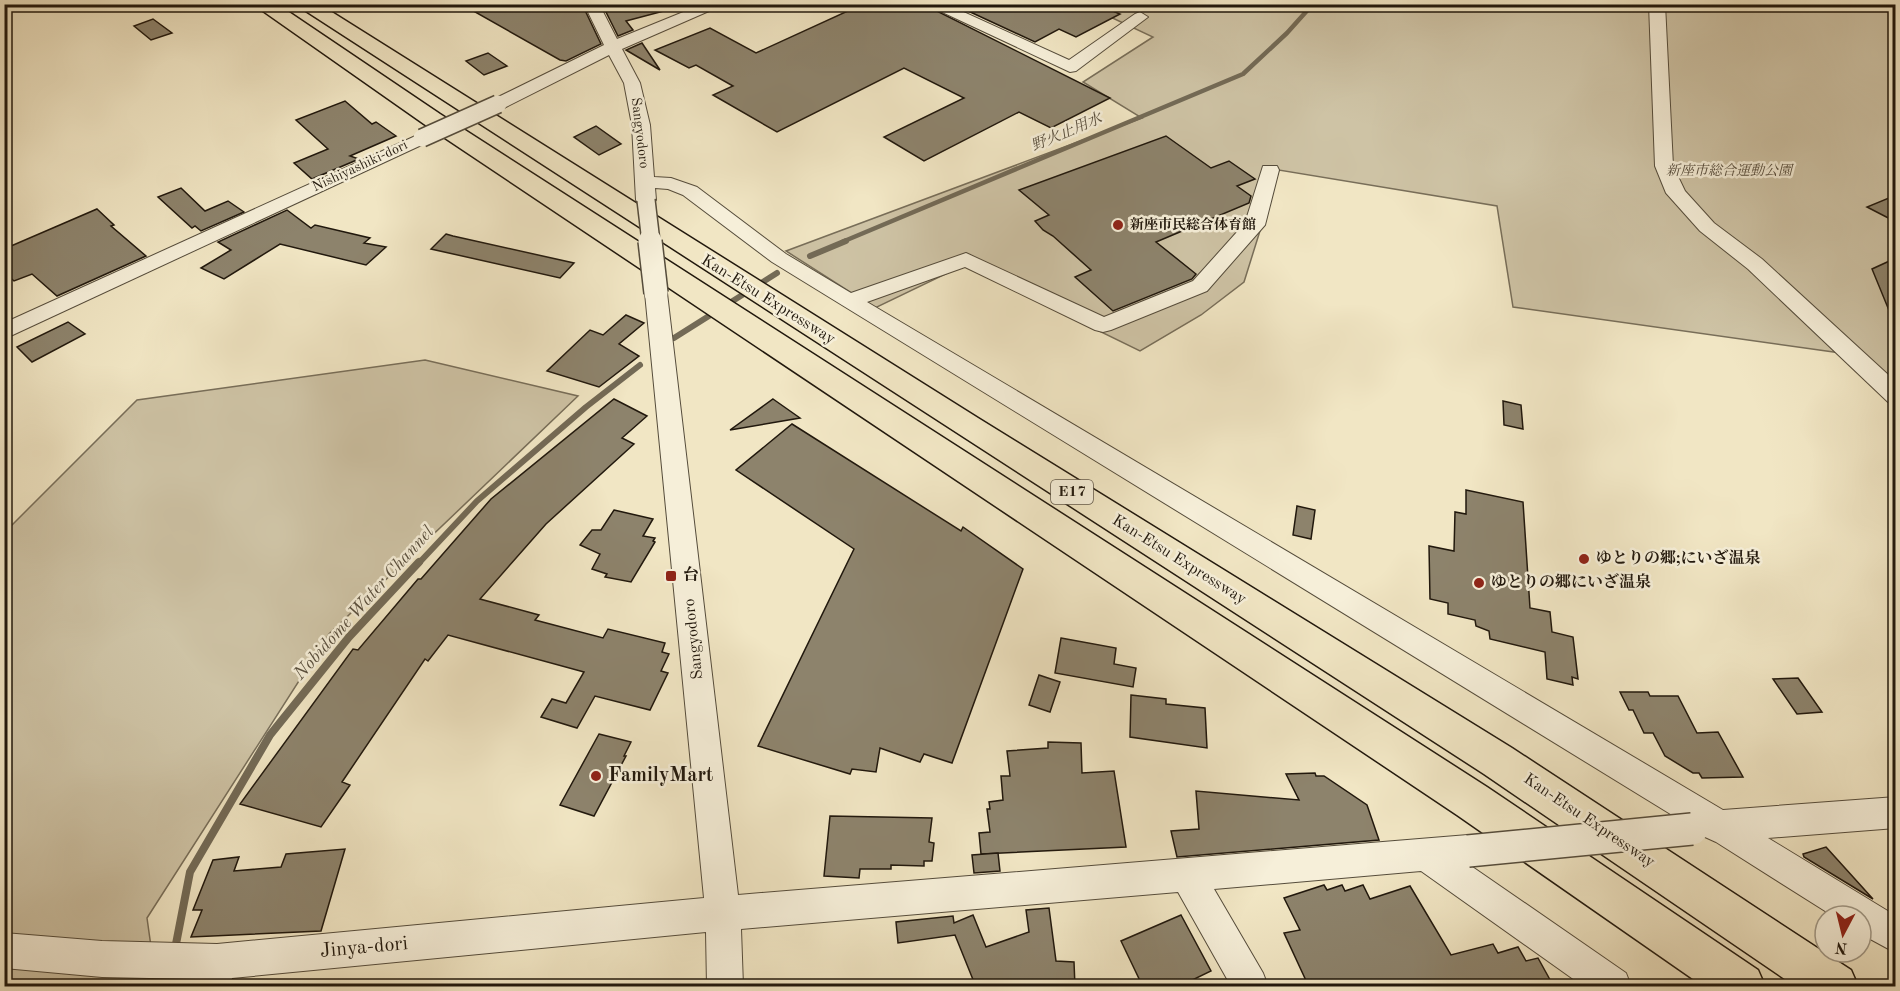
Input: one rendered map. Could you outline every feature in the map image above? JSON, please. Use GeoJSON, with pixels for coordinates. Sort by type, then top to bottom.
{"type":"FeatureCollection","features":[{"type":"Feature","properties":{"kind":"highway","name":"Kan-Etsu Expressway"},"geometry":{"type":"LineString","coordinates":[[263,4],[432,119],[1472,801],[1742,987]]}},
{"type":"Feature","properties":{"kind":"highway","name":"Kan-Etsu Expressway"},"geometry":{"type":"LineString","coordinates":[[305,4],[967,426],[1498,760],[1835,987]]}},
{"type":"Feature","properties":{"kind":"street","name":"Sangyodoro"},"geometry":{"type":"LineString","coordinates":[[591,4],[632,82],[638,106],[723,913],[725,987]]}},
{"type":"Feature","properties":{"kind":"street","name":"Nishiyashiki-dori"},"geometry":{"type":"LineString","coordinates":[[4,332],[498,104],[613,47],[718,4]]}},
{"type":"Feature","properties":{"kind":"street"},"geometry":{"type":"LineString","coordinates":[[932,4],[1070,67],[1140,17]]}},
{"type":"Feature","properties":{"kind":"street"},"geometry":{"type":"LineString","coordinates":[[1657,4],[1665,166],[1676,193],[1707,227],[1755,264],[1896,396]]}},
{"type":"Feature","properties":{"kind":"street"},"geometry":{"type":"LineString","coordinates":[[849,301],[966,259],[1102,325],[1200,286],[1255,225],[1270,170]]}},
{"type":"Feature","properties":{"kind":"street"},"geometry":{"type":"LineString","coordinates":[[646,191],[671,184],[690,191],[779,258],[1706,827],[1896,936]]}},
{"type":"Feature","properties":{"kind":"street","name":"Jinya-dori"},"geometry":{"type":"LineString","coordinates":[[4,950],[102,959],[181,962],[215,974],[723,913],[1428,856],[1706,827],[1896,812]]}},
{"type":"Feature","properties":{"kind":"street"},"geometry":{"type":"LineString","coordinates":[[1428,856],[1613,987]]}},
{"type":"Feature","properties":{"kind":"street"},"geometry":{"type":"LineString","coordinates":[[1187,874],[1250,987]]}},
{"type":"Feature","properties":{"kind":"green space","name":"新座市総合運動公園"},"geometry":{"type":"Polygon","coordinates":[[[1317,4],[1332,10],[1334,4],[1895,5],[1895,388],[1862,356],[1513,307],[1497,206],[1279,170],[1244,282],[1201,315],[1140,351],[964,265],[875,308],[786,251],[1142,118],[1083,82],[1153,37],[1085,5],[1317,4]]]}},
{"type":"Feature","properties":{"kind":"green space"},"geometry":{"type":"Polygon","coordinates":[[[425,360],[578,396],[329,634],[147,918],[155,975],[197,978],[195,986],[5,986],[5,532],[137,400],[425,360]]]}},
{"type":"Feature","properties":{"kind":"building"},"geometry":{"type":"Polygon","coordinates":[[[461,4],[582,4],[601,44],[566,61],[560,60],[461,4]]]}},
{"type":"Feature","properties":{"kind":"building"},"geometry":{"type":"Polygon","coordinates":[[[602,4],[663,4],[664,11],[626,21],[633,30],[618,36],[602,4]]]}},
{"type":"Feature","properties":{"kind":"building"},"geometry":{"type":"Polygon","coordinates":[[[863,4],[923,4],[1110,98],[1051,128],[1019,112],[924,161],[884,137],[964,98],[904,68],[777,132],[713,95],[733,86],[696,65],[689,68],[655,50],[710,28],[756,53],[863,4]]]}},
{"type":"Feature","properties":{"kind":"building"},"geometry":{"type":"Polygon","coordinates":[[[953,4],[1096,4],[1120,14],[1076,37],[1059,29],[1035,42],[953,4]]]}},
{"type":"Feature","properties":{"kind":"building"},"geometry":{"type":"Polygon","coordinates":[[[153,19],[172,33],[151,40],[134,26],[153,19]]]}},
{"type":"Feature","properties":{"kind":"building"},"geometry":{"type":"Polygon","coordinates":[[[642,43],[660,70],[626,50],[642,43]]]}},
{"type":"Feature","properties":{"kind":"building"},"geometry":{"type":"Polygon","coordinates":[[[488,53],[507,66],[484,75],[466,61],[488,53]]]}},
{"type":"Feature","properties":{"kind":"building"},"geometry":{"type":"Polygon","coordinates":[[[345,101],[372,124],[376,122],[396,136],[350,156],[359,159],[312,179],[294,163],[328,149],[296,120],[345,101]]]}},
{"type":"Feature","properties":{"kind":"building"},"geometry":{"type":"Polygon","coordinates":[[[596,126],[621,144],[599,155],[574,137],[596,126]]]}},
{"type":"Feature","properties":{"kind":"building","name":"新座市民総合体育館"},"geometry":{"type":"Polygon","coordinates":[[[1166,136],[1211,168],[1229,161],[1255,179],[1237,186],[1251,196],[1249,203],[1156,242],[1196,274],[1192,279],[1113,311],[1075,277],[1091,270],[1043,230],[1035,221],[1049,215],[1019,190],[1166,136]]]}},
{"type":"Feature","properties":{"kind":"building"},"geometry":{"type":"Polygon","coordinates":[[[181,188],[205,211],[228,201],[244,212],[201,231],[195,226],[192,228],[158,197],[181,188]]]}},
{"type":"Feature","properties":{"kind":"building"},"geometry":{"type":"Polygon","coordinates":[[[1896,195],[1896,222],[1867,207],[1896,195]]]}},
{"type":"Feature","properties":{"kind":"building"},"geometry":{"type":"Polygon","coordinates":[[[97,209],[114,225],[111,226],[146,256],[57,296],[32,274],[14,281],[4,272],[4,249],[97,209]]]}},
{"type":"Feature","properties":{"kind":"building"},"geometry":{"type":"Polygon","coordinates":[[[287,210],[311,228],[315,225],[370,238],[364,243],[386,247],[366,265],[280,244],[224,279],[201,268],[231,250],[218,242],[287,210]]]}},
{"type":"Feature","properties":{"kind":"building"},"geometry":{"type":"Polygon","coordinates":[[[446,234],[574,263],[560,278],[431,249],[446,234]]]}},
{"type":"Feature","properties":{"kind":"building"},"geometry":{"type":"Polygon","coordinates":[[[1896,258],[1896,324],[1895,325],[1872,269],[1896,258]]]}},
{"type":"Feature","properties":{"kind":"building"},"geometry":{"type":"Polygon","coordinates":[[[626,315],[644,323],[619,344],[639,356],[599,387],[547,371],[590,330],[603,335],[626,315]]]}},
{"type":"Feature","properties":{"kind":"building"},"geometry":{"type":"Polygon","coordinates":[[[68,322],[85,334],[32,362],[17,347],[68,322]]]}},
{"type":"Feature","properties":{"kind":"building"},"geometry":{"type":"Polygon","coordinates":[[[614,399],[647,416],[622,438],[634,444],[546,524],[480,599],[539,615],[535,620],[603,638],[608,629],[665,643],[662,652],[669,654],[661,671],[668,673],[650,710],[595,696],[577,728],[541,717],[552,699],[566,703],[584,672],[448,635],[428,661],[425,659],[342,782],[350,785],[321,827],[240,804],[353,649],[358,650],[418,579],[421,579],[491,499],[614,399]]]}},
{"type":"Feature","properties":{"kind":"building"},"geometry":{"type":"Polygon","coordinates":[[[773,399],[800,418],[730,430],[773,399]]]}},
{"type":"Feature","properties":{"kind":"building"},"geometry":{"type":"Polygon","coordinates":[[[1503,401],[1521,405],[1523,429],[1504,425],[1503,401]]]}},
{"type":"Feature","properties":{"kind":"building"},"geometry":{"type":"Polygon","coordinates":[[[792,424],[961,531],[963,527],[1023,569],[952,763],[924,754],[920,762],[880,748],[876,772],[852,769],[850,774],[758,746],[854,549],[736,470],[792,424]]]}},
{"type":"Feature","properties":{"kind":"building"},"geometry":{"type":"Polygon","coordinates":[[[1466,490],[1523,502],[1530,608],[1550,612],[1552,632],[1573,637],[1578,679],[1572,677],[1573,685],[1547,679],[1545,652],[1490,639],[1489,631],[1476,626],[1475,620],[1448,614],[1448,603],[1430,599],[1429,546],[1454,551],[1455,512],[1466,514],[1466,490]]]}},
{"type":"Feature","properties":{"kind":"building"},"geometry":{"type":"Polygon","coordinates":[[[1297,506],[1315,510],[1311,539],[1293,535],[1297,506]]]}},
{"type":"Feature","properties":{"kind":"building"},"geometry":{"type":"Polygon","coordinates":[[[614,510],[653,519],[643,536],[655,538],[653,541],[655,542],[631,582],[605,577],[607,574],[592,569],[600,554],[580,545],[592,530],[601,530],[614,510]]]}},
{"type":"Feature","properties":{"kind":"building"},"geometry":{"type":"Polygon","coordinates":[[[1061,638],[1116,648],[1114,664],[1136,668],[1133,687],[1055,673],[1061,638]]]}},
{"type":"Feature","properties":{"kind":"building"},"geometry":{"type":"Polygon","coordinates":[[[1039,675],[1060,682],[1050,712],[1029,705],[1039,675]]]}},
{"type":"Feature","properties":{"kind":"building"},"geometry":{"type":"Polygon","coordinates":[[[1798,678],[1822,712],[1797,714],[1773,679],[1798,678]]]}},
{"type":"Feature","properties":{"kind":"building"},"geometry":{"type":"Polygon","coordinates":[[[1620,692],[1648,692],[1650,696],[1678,696],[1697,733],[1718,732],[1743,777],[1702,778],[1699,773],[1693,773],[1665,756],[1653,733],[1644,733],[1633,710],[1629,710],[1620,692]]]}},
{"type":"Feature","properties":{"kind":"building"},"geometry":{"type":"Polygon","coordinates":[[[1131,695],[1166,699],[1166,704],[1205,708],[1207,748],[1130,737],[1131,695]]]}},
{"type":"Feature","properties":{"kind":"building"},"geometry":{"type":"Polygon","coordinates":[[[599,734],[631,742],[594,816],[560,805],[599,734]]]}},
{"type":"Feature","properties":{"kind":"building"},"geometry":{"type":"Polygon","coordinates":[[[1048,742],[1081,743],[1082,773],[1114,771],[1126,847],[981,854],[979,833],[990,832],[987,809],[990,809],[989,802],[1003,800],[1001,776],[1010,776],[1007,751],[1048,748],[1048,742]]]}},
{"type":"Feature","properties":{"kind":"building"},"geometry":{"type":"Polygon","coordinates":[[[1315,773],[1316,776],[1324,776],[1367,805],[1379,840],[1177,857],[1171,831],[1199,829],[1196,791],[1299,800],[1286,774],[1315,773]]]}},
{"type":"Feature","properties":{"kind":"building"},"geometry":{"type":"Polygon","coordinates":[[[830,816],[932,818],[929,842],[934,843],[932,861],[924,861],[924,866],[891,865],[891,869],[860,869],[859,878],[824,876],[830,816]]]}},
{"type":"Feature","properties":{"kind":"building"},"geometry":{"type":"Polygon","coordinates":[[[1826,847],[1873,899],[1804,857],[1803,854],[1826,847]]]}},
{"type":"Feature","properties":{"kind":"building"},"geometry":{"type":"Polygon","coordinates":[[[345,849],[321,931],[191,937],[202,910],[193,910],[213,860],[239,857],[234,871],[281,867],[286,854],[345,849]]]}},
{"type":"Feature","properties":{"kind":"building"},"geometry":{"type":"Polygon","coordinates":[[[998,853],[1000,871],[974,873],[972,855],[998,853]]]}},
{"type":"Feature","properties":{"kind":"building"},"geometry":{"type":"Polygon","coordinates":[[[1324,885],[1327,890],[1342,885],[1345,891],[1363,885],[1370,899],[1410,886],[1451,955],[1493,944],[1498,953],[1518,947],[1526,961],[1538,958],[1554,987],[1309,987],[1284,933],[1300,930],[1284,898],[1324,885]]]}},
{"type":"Feature","properties":{"kind":"building"},"geometry":{"type":"Polygon","coordinates":[[[1049,908],[1056,961],[1074,962],[1075,987],[976,987],[955,935],[898,943],[896,922],[953,916],[954,923],[973,915],[986,947],[1029,932],[1026,910],[1049,908]]]}},
{"type":"Feature","properties":{"kind":"building"},"geometry":{"type":"Polygon","coordinates":[[[1181,915],[1211,971],[1178,987],[1143,987],[1121,941],[1181,915]]]}},
{"type":"Feature","properties":{"kind":"waterway","name":"野火止用水"},"geometry":{"type":"LineString","coordinates":[[842,242],[1243,74],[1287,33],[1313,4]]}},
{"type":"Feature","properties":{"kind":"waterway","name":"野火止用水"},"geometry":{"type":"LineString","coordinates":[[810,256],[846,241]]}},
{"type":"Feature","properties":{"kind":"waterway","name":"野火止用水"},"geometry":{"type":"LineString","coordinates":[[674,338],[777,273]]}},
{"type":"Feature","properties":{"kind":"waterway","name":"Nobidome Water Channel"},"geometry":{"type":"LineString","coordinates":[[418,564],[477,501],[586,407],[640,365]]}},
{"type":"Feature","properties":{"kind":"waterway","name":"Nobidome Water Channel"},"geometry":{"type":"LineString","coordinates":[[175,949],[190,872],[270,735],[349,637],[419,562]]}},
{"type":"Feature","properties":{"kind":"waterway","name":"Nobidome Water Channel"},"geometry":{"type":"LineString","coordinates":[[167,986],[170,972]]}},
{"type":"Feature","properties":{"kind":"place","name":"新座市民総合体育館"},"geometry":{"type":"Point","coordinates":[1118,225]}},
{"type":"Feature","properties":{"kind":"place","name":"ゆとりの郷;にいざ温泉"},"geometry":{"type":"Point","coordinates":[1584,559]}},
{"type":"Feature","properties":{"kind":"place","name":"台"},"geometry":{"type":"Point","coordinates":[671,576]}},
{"type":"Feature","properties":{"kind":"place","name":"ゆとりの郷にいざ温泉"},"geometry":{"type":"Point","coordinates":[1479,583]}},
{"type":"Feature","properties":{"kind":"place","name":"FamilyMart"},"geometry":{"type":"Point","coordinates":[596,776]}}]}
